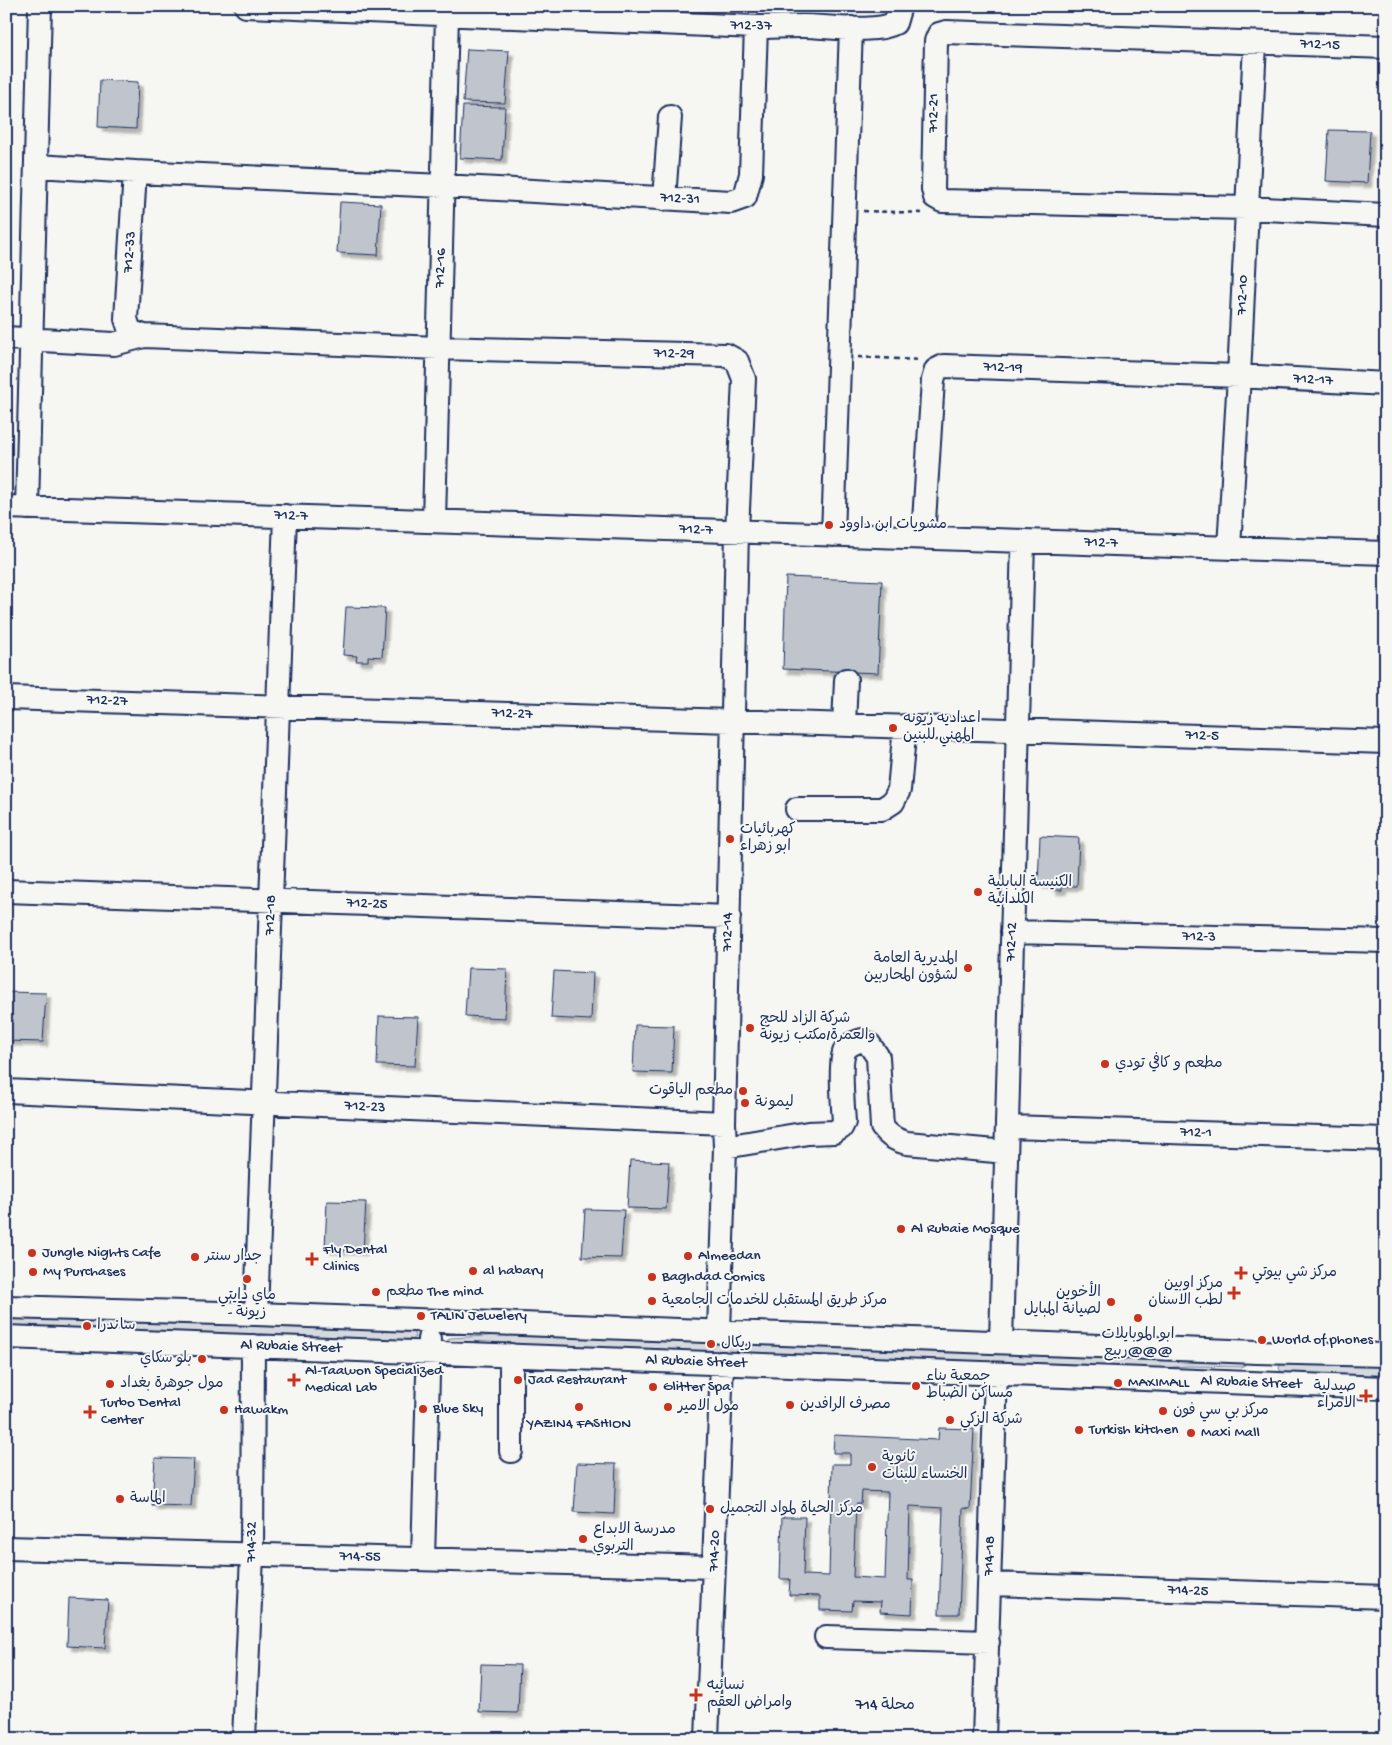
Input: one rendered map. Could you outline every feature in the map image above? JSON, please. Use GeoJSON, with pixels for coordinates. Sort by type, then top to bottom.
{"type":"FeatureCollection","features":[{"type":"Feature","properties":{"kind":"street"},"geometry":{"type":"LineString","coordinates":[[17,507],[32,339],[40,6]]}},
{"type":"Feature","properties":{"kind":"street","name":"712-37"},"geometry":{"type":"LineString","coordinates":[[246,6],[459,12],[756,27],[803,16],[851,28],[887,28],[898,14]]}},
{"type":"Feature","properties":{"kind":"street","name":"712-16"},"geometry":{"type":"LineString","coordinates":[[434,521],[443,186],[459,12]]}},
{"type":"Feature","properties":{"kind":"street","name":"712-31"},"geometry":{"type":"LineString","coordinates":[[443,186],[731,202],[745,197],[751,174],[756,27]]}},
{"type":"Feature","properties":{"kind":"street"},"geometry":{"type":"LineString","coordinates":[[833,535],[851,28]]}},
{"type":"Feature","properties":{"kind":"street","name":"712-21"},"geometry":{"type":"LineString","coordinates":[[942,201],[935,197],[933,189],[936,41],[939,34],[946,32],[1254,43]]}},
{"type":"Feature","properties":{"kind":"street","name":"712-15"},"geometry":{"type":"LineString","coordinates":[[1254,43],[1386,47]]}},
{"type":"Feature","properties":{"kind":"street","name":"712-10"},"geometry":{"type":"LineString","coordinates":[[1229,548],[1240,376],[1254,43]]}},
{"type":"Feature","properties":{"kind":"street"},"geometry":{"type":"LineString","coordinates":[[664,198],[670,117]]}},
{"type":"Feature","properties":{"kind":"street"},"geometry":{"type":"LineString","coordinates":[[37,166],[443,186]]}},
{"type":"Feature","properties":{"kind":"street","name":"712-33"},"geometry":{"type":"LineString","coordinates":[[136,172],[126,319],[130,331],[144,336]]}},
{"type":"Feature","properties":{"kind":"street"},"geometry":{"type":"LineString","coordinates":[[942,201],[1246,208],[1386,214]]}},
{"type":"Feature","properties":{"kind":"street"},"geometry":{"type":"LineString","coordinates":[[6,338],[114,344],[144,336],[438,348]]}},
{"type":"Feature","properties":{"kind":"street","name":"712-29"},"geometry":{"type":"LineString","coordinates":[[438,348],[726,355],[737,361],[744,379],[737,532]]}},
{"type":"Feature","properties":{"kind":"street","name":"712-19"},"geometry":{"type":"LineString","coordinates":[[936,370],[944,366],[1240,376]]}},
{"type":"Feature","properties":{"kind":"street"},"geometry":{"type":"LineString","coordinates":[[924,537],[932,380],[936,370]]}},
{"type":"Feature","properties":{"kind":"street","name":"712-17"},"geometry":{"type":"LineString","coordinates":[[1240,376],[1386,384]]}},
{"type":"Feature","properties":{"kind":"street","name":"712-7"},"geometry":{"type":"LineString","coordinates":[[17,507],[1386,553]]}},
{"type":"Feature","properties":{"kind":"street","name":"712-18"},"geometry":{"type":"LineString","coordinates":[[256,1314],[285,516]]}},
{"type":"Feature","properties":{"kind":"street","name":"712-14"},"geometry":{"type":"LineString","coordinates":[[720,1332],[737,532]]}},
{"type":"Feature","properties":{"kind":"street","name":"712-12"},"geometry":{"type":"LineString","coordinates":[[1001,1342],[1023,541]]}},
{"type":"Feature","properties":{"kind":"street"},"geometry":{"type":"LineString","coordinates":[[844,724],[846,680]]}},
{"type":"Feature","properties":{"kind":"street","name":"712-27"},"geometry":{"type":"LineString","coordinates":[[6,698],[1018,730]]}},
{"type":"Feature","properties":{"kind":"street"},"geometry":{"type":"LineString","coordinates":[[797,809],[882,809],[893,802],[900,790],[905,726]]}},
{"type":"Feature","properties":{"kind":"street","name":"712-5"},"geometry":{"type":"LineString","coordinates":[[1018,730],[1386,742]]}},
{"type":"Feature","properties":{"kind":"street","name":"712-25"},"geometry":{"type":"LineString","coordinates":[[6,892],[729,917]]}},
{"type":"Feature","properties":{"kind":"street","name":"712-3"},"geometry":{"type":"LineString","coordinates":[[1012,932],[1386,941]]}},
{"type":"Feature","properties":{"kind":"street"},"geometry":{"type":"LineString","coordinates":[[725,1147],[808,1133],[834,1132],[841,1128],[844,1122],[842,1061],[845,1050],[854,1042],[862,1040],[870,1044],[878,1057],[882,1127],[888,1135],[895,1140],[907,1143],[1006,1152]]}},
{"type":"Feature","properties":{"kind":"street","name":"712-23"},"geometry":{"type":"LineString","coordinates":[[6,1090],[724,1123]]}},
{"type":"Feature","properties":{"kind":"street","name":"712-1"},"geometry":{"type":"LineString","coordinates":[[1007,1127],[1386,1139]]}},
{"type":"Feature","properties":{"kind":"street","name":"Al Rubaie Street"},"geometry":{"type":"LineString","coordinates":[[6,1306],[1257,1352],[1386,1355]]}},
{"type":"Feature","properties":{"kind":"street"},"geometry":{"type":"LineString","coordinates":[[423,1559],[429,1321]]}},
{"type":"Feature","properties":{"kind":"street","name":"Al Rubaie Street"},"geometry":{"type":"LineString","coordinates":[[6,1337],[1386,1388]]}},
{"type":"Feature","properties":{"kind":"street","name":"714-32"},"geometry":{"type":"LineString","coordinates":[[244,1739],[252,1555],[253,1346]]}},
{"type":"Feature","properties":{"kind":"street"},"geometry":{"type":"LineString","coordinates":[[1255,1383],[1257,1352]]}},
{"type":"Feature","properties":{"kind":"street"},"geometry":{"type":"LineString","coordinates":[[511,1355],[511,1451]]}},
{"type":"Feature","properties":{"kind":"street","name":"714-20"},"geometry":{"type":"LineString","coordinates":[[707,1739],[722,1363]]}},
{"type":"Feature","properties":{"kind":"street","name":"714-18"},"geometry":{"type":"LineString","coordinates":[[984,1739],[996,1374]]}},
{"type":"Feature","properties":{"kind":"street","name":"714-55"},"geometry":{"type":"LineString","coordinates":[[6,1548],[714,1567]]}},
{"type":"Feature","properties":{"kind":"street","name":"714-25"},"geometry":{"type":"LineString","coordinates":[[990,1584],[1386,1597]]}},
{"type":"Feature","properties":{"kind":"street"},"geometry":{"type":"LineString","coordinates":[[826,1637],[988,1642]]}},
{"type":"Feature","properties":{"kind":"path"},"geometry":{"type":"LineString","coordinates":[[845,210],[930,213],[942,201]]}},
{"type":"Feature","properties":{"kind":"path"},"geometry":{"type":"LineString","coordinates":[[839,356],[920,360],[936,370]]}},
{"type":"Feature","properties":{"kind":"shaded area"},"geometry":{"type":"Polygon","coordinates":[[[6,1316],[413,1331],[415,1337],[412,1342],[6,1328],[6,1316]]]}},
{"type":"Feature","properties":{"kind":"shaded area"},"geometry":{"type":"Polygon","coordinates":[[[520,1334],[1245,1363],[1242,1367],[1188,1366],[1116,1372],[449,1345],[447,1341],[450,1338],[520,1334]]]}},
{"type":"Feature","properties":{"kind":"shaded area"},"geometry":{"type":"Polygon","coordinates":[[[1281,1363],[1386,1364],[1386,1377],[1282,1374],[1279,1368],[1281,1363]]]}},
{"type":"Feature","properties":{"kind":"building"},"geometry":{"type":"Polygon","coordinates":[[[467,49],[509,51],[505,103],[463,102],[467,49]]]}},
{"type":"Feature","properties":{"kind":"building"},"geometry":{"type":"Polygon","coordinates":[[[100,80],[138,82],[136,129],[98,127],[100,80]]]}},
{"type":"Feature","properties":{"kind":"building"},"geometry":{"type":"Polygon","coordinates":[[[463,106],[505,107],[502,160],[460,158],[463,106]]]}},
{"type":"Feature","properties":{"kind":"building"},"geometry":{"type":"Polygon","coordinates":[[[1329,130],[1370,131],[1367,183],[1326,181],[1329,130]]]}},
{"type":"Feature","properties":{"kind":"building"},"geometry":{"type":"Polygon","coordinates":[[[340,202],[381,204],[378,255],[337,253],[340,202]]]}},
{"type":"Feature","properties":{"kind":"building"},"geometry":{"type":"Polygon","coordinates":[[[786,577],[882,581],[878,673],[783,669],[786,577]]]}},
{"type":"Feature","properties":{"kind":"building"},"geometry":{"type":"Polygon","coordinates":[[[346,607],[385,608],[382,657],[368,656],[368,661],[356,661],[357,656],[343,655],[346,607]]]}},
{"type":"Feature","properties":{"kind":"building"},"geometry":{"type":"Polygon","coordinates":[[[1040,836],[1079,838],[1077,886],[1062,886],[1062,890],[1052,890],[1052,885],[1038,884],[1040,836]]]}},
{"type":"Feature","properties":{"kind":"building"},"geometry":{"type":"Polygon","coordinates":[[[468,968],[507,969],[505,1018],[465,1016],[468,968]]]}},
{"type":"Feature","properties":{"kind":"building"},"geometry":{"type":"Polygon","coordinates":[[[554,971],[593,973],[591,1020],[551,1018],[554,971]]]}},
{"type":"Feature","properties":{"kind":"building"},"geometry":{"type":"Polygon","coordinates":[[[7,992],[46,993],[43,1042],[6,1041],[7,992]]]}},
{"type":"Feature","properties":{"kind":"building"},"geometry":{"type":"Polygon","coordinates":[[[379,1016],[418,1017],[415,1066],[377,1065],[379,1016]]]}},
{"type":"Feature","properties":{"kind":"building"},"geometry":{"type":"Polygon","coordinates":[[[635,1025],[674,1026],[672,1073],[633,1072],[635,1025]]]}},
{"type":"Feature","properties":{"kind":"building"},"geometry":{"type":"Polygon","coordinates":[[[630,1160],[669,1162],[666,1209],[627,1208],[630,1160]]]}},
{"type":"Feature","properties":{"kind":"building"},"geometry":{"type":"Polygon","coordinates":[[[327,1201],[366,1202],[363,1251],[325,1249],[327,1201]]]}},
{"type":"Feature","properties":{"kind":"building"},"geometry":{"type":"Polygon","coordinates":[[[585,1209],[624,1210],[621,1258],[582,1257],[585,1209]]]}},
{"type":"Feature","properties":{"kind":"building"},"geometry":{"type":"Polygon","coordinates":[[[939,1428],[974,1429],[970,1509],[963,1508],[959,1614],[939,1614],[943,1508],[910,1506],[908,1580],[913,1580],[912,1614],[880,1612],[881,1602],[853,1601],[852,1611],[820,1610],[820,1596],[789,1595],[790,1579],[780,1579],[782,1517],[805,1517],[803,1575],[829,1576],[832,1464],[850,1464],[850,1453],[833,1453],[834,1435],[938,1440],[939,1428]],[[862,1491],[861,1504],[856,1504],[853,1577],[885,1579],[888,1492],[862,1491]]]}},
{"type":"Feature","properties":{"kind":"building"},"geometry":{"type":"Polygon","coordinates":[[[155,1458],[194,1459],[191,1506],[152,1505],[155,1458]]]}},
{"type":"Feature","properties":{"kind":"building"},"geometry":{"type":"Polygon","coordinates":[[[577,1463],[616,1464],[614,1514],[574,1512],[577,1463]]]}},
{"type":"Feature","properties":{"kind":"building"},"geometry":{"type":"Polygon","coordinates":[[[69,1598],[108,1600],[105,1648],[67,1646],[69,1598]]]}},
{"type":"Feature","properties":{"kind":"building"},"geometry":{"type":"Polygon","coordinates":[[[481,1664],[520,1665],[518,1713],[479,1712],[481,1664]]]}},
{"type":"Feature","properties":{"kind":"place","name":"مشويات ابن داوود"},"geometry":{"type":"Point","coordinates":[829,525]}},
{"type":"Feature","properties":{"kind":"place","name":"اعداديه زيونه المهني للبنين"},"geometry":{"type":"Point","coordinates":[893,728]}},
{"type":"Feature","properties":{"kind":"place","name":"كهربائيات ابو زهراء"},"geometry":{"type":"Point","coordinates":[730,839]}},
{"type":"Feature","properties":{"kind":"place","name":"الكنيسة البابلية الكلدانية"},"geometry":{"type":"Point","coordinates":[978,892]}},
{"type":"Feature","properties":{"kind":"place","name":"المديرية العامة لشؤون المحاربين"},"geometry":{"type":"Point","coordinates":[968,968]}},
{"type":"Feature","properties":{"kind":"place","name":"شركة الزاد للحج والعمرة/مكتب زيونة"},"geometry":{"type":"Point","coordinates":[750,1028]}},
{"type":"Feature","properties":{"kind":"place","name":"مطعم و كافي تودي"},"geometry":{"type":"Point","coordinates":[1105,1064]}},
{"type":"Feature","properties":{"kind":"place","name":"مطعم الياقوت"},"geometry":{"type":"Point","coordinates":[743,1091]}},
{"type":"Feature","properties":{"kind":"place","name":"ليمونة"},"geometry":{"type":"Point","coordinates":[745,1103]}},
{"type":"Feature","properties":{"kind":"place","name":"Al Rubaie Mosque"},"geometry":{"type":"Point","coordinates":[901,1229]}},
{"type":"Feature","properties":{"kind":"place","name":"Jungle Nights Cafe"},"geometry":{"type":"Point","coordinates":[32,1253]}},
{"type":"Feature","properties":{"kind":"place","name":"Almeedan"},"geometry":{"type":"Point","coordinates":[688,1256]}},
{"type":"Feature","properties":{"kind":"place","name":"جدار سنتر"},"geometry":{"type":"Point","coordinates":[195,1257]}},
{"type":"Feature","properties":{"kind":"place","name":"Fly Dental Clinics"},"geometry":{"type":"Point","coordinates":[312,1259]}},
{"type":"Feature","properties":{"kind":"place","name":"al habary"},"geometry":{"type":"Point","coordinates":[473,1271]}},
{"type":"Feature","properties":{"kind":"place","name":"My Purchases"},"geometry":{"type":"Point","coordinates":[33,1272]}},
{"type":"Feature","properties":{"kind":"place","name":"مركز شي بيوتي"},"geometry":{"type":"Point","coordinates":[1241,1273]}},
{"type":"Feature","properties":{"kind":"place","name":"Baghdad Comics"},"geometry":{"type":"Point","coordinates":[652,1277]}},
{"type":"Feature","properties":{"kind":"place","name":"ماي دايتي - زيونة"},"geometry":{"type":"Point","coordinates":[247,1279]}},
{"type":"Feature","properties":{"kind":"place","name":"مطعم The mind"},"geometry":{"type":"Point","coordinates":[376,1292]}},
{"type":"Feature","properties":{"kind":"place","name":"مركز اوبين لطب الاسنان"},"geometry":{"type":"Point","coordinates":[1234,1293]}},
{"type":"Feature","properties":{"kind":"place","name":"مركز طريق المستقبل للخدمات الجامعية"},"geometry":{"type":"Point","coordinates":[652,1301]}},
{"type":"Feature","properties":{"kind":"place","name":"الأخوين لصيانة المبايل"},"geometry":{"type":"Point","coordinates":[1111,1302]}},
{"type":"Feature","properties":{"kind":"place","name":"TALIN Jewelery"},"geometry":{"type":"Point","coordinates":[421,1316]}},
{"type":"Feature","properties":{"kind":"place","name":"ابو الموبايلات ربيع@@@"},"geometry":{"type":"Point","coordinates":[1138,1318]}},
{"type":"Feature","properties":{"kind":"place","name":"ساندرا"},"geometry":{"type":"Point","coordinates":[87,1326]}},
{"type":"Feature","properties":{"kind":"place","name":"World of phones"},"geometry":{"type":"Point","coordinates":[1262,1340]}},
{"type":"Feature","properties":{"kind":"place","name":"ريكال"},"geometry":{"type":"Point","coordinates":[711,1344]}},
{"type":"Feature","properties":{"kind":"place","name":"بلو سكاي"},"geometry":{"type":"Point","coordinates":[202,1359]}},
{"type":"Feature","properties":{"kind":"place","name":"Al-Taawon Specialized Medical Lab"},"geometry":{"type":"Point","coordinates":[294,1380]}},
{"type":"Feature","properties":{"kind":"place","name":"Jad Restaurant"},"geometry":{"type":"Point","coordinates":[518,1380]}},
{"type":"Feature","properties":{"kind":"place","name":"MAXIMALL"},"geometry":{"type":"Point","coordinates":[1118,1383]}},
{"type":"Feature","properties":{"kind":"place","name":"مول جوهرة بغداد"},"geometry":{"type":"Point","coordinates":[110,1384]}},
{"type":"Feature","properties":{"kind":"place","name":"جمعية بناء مساكن الضباط"},"geometry":{"type":"Point","coordinates":[916,1386]}},
{"type":"Feature","properties":{"kind":"place","name":"Glitter Spa"},"geometry":{"type":"Point","coordinates":[653,1387]}},
{"type":"Feature","properties":{"kind":"place","name":"صيدلية الامراء"},"geometry":{"type":"Point","coordinates":[1366,1396]}},
{"type":"Feature","properties":{"kind":"place","name":"مصرف الرافدين"},"geometry":{"type":"Point","coordinates":[790,1405]}},
{"type":"Feature","properties":{"kind":"place","name":"YAZIN4 FASHION"},"geometry":{"type":"Point","coordinates":[579,1407]}},
{"type":"Feature","properties":{"kind":"place","name":"مول الامير"},"geometry":{"type":"Point","coordinates":[668,1407]}},
{"type":"Feature","properties":{"kind":"place","name":"Blue Sky"},"geometry":{"type":"Point","coordinates":[423,1409]}},
{"type":"Feature","properties":{"kind":"place","name":"Hawakm"},"geometry":{"type":"Point","coordinates":[224,1410]}},
{"type":"Feature","properties":{"kind":"place","name":"مركز بي سي فون"},"geometry":{"type":"Point","coordinates":[1163,1411]}},
{"type":"Feature","properties":{"kind":"place","name":"Turbo Dental Center"},"geometry":{"type":"Point","coordinates":[90,1412]}},
{"type":"Feature","properties":{"kind":"place","name":"شركة الزكي"},"geometry":{"type":"Point","coordinates":[950,1420]}},
{"type":"Feature","properties":{"kind":"place","name":"Turkish kitchen"},"geometry":{"type":"Point","coordinates":[1079,1430]}},
{"type":"Feature","properties":{"kind":"place","name":"Maxi Mall"},"geometry":{"type":"Point","coordinates":[1191,1433]}},
{"type":"Feature","properties":{"kind":"place","name":"ثانوية الخنساء للبنات"},"geometry":{"type":"Point","coordinates":[872,1467]}},
{"type":"Feature","properties":{"kind":"place","name":"الماسة"},"geometry":{"type":"Point","coordinates":[120,1499]}},
{"type":"Feature","properties":{"kind":"place","name":"مركز الحياة لمواد التجميل"},"geometry":{"type":"Point","coordinates":[710,1509]}},
{"type":"Feature","properties":{"kind":"place","name":"مدرسة الابداع التربوي"},"geometry":{"type":"Point","coordinates":[583,1539]}},
{"type":"Feature","properties":{"kind":"place","name":"نسائيه وامراض العقم"},"geometry":{"type":"Point","coordinates":[696,1695]}},
{"type":"Feature","properties":{"kind":"district","name":"محلة 714"},"geometry":{"type":"Point","coordinates":[885,1706]}}]}
